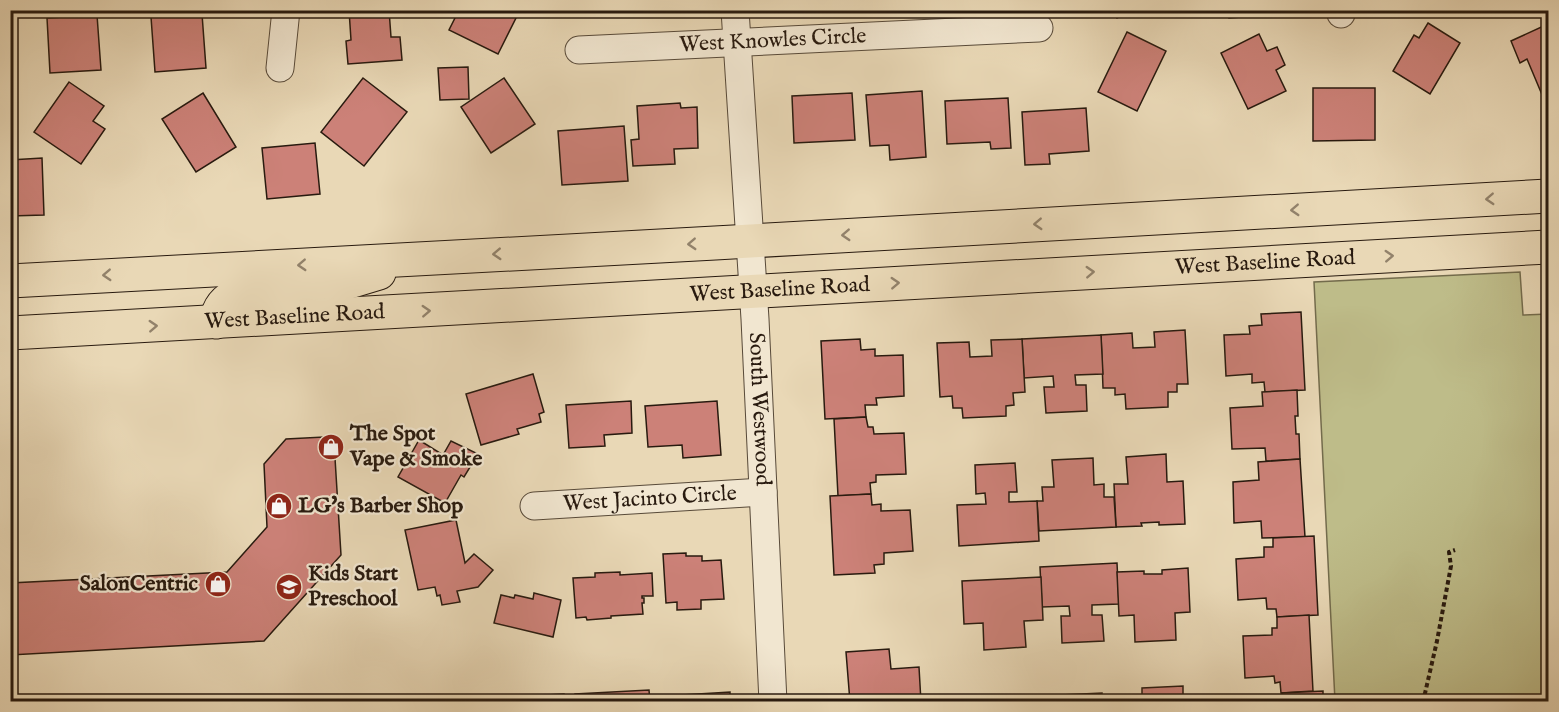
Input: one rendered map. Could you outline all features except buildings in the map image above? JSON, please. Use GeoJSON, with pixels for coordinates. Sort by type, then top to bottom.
{"type":"FeatureCollection","features":[{"type":"Feature","properties":{"kind":"main road"},"geometry":{"type":"LineString","coordinates":[[10,281],[1548,196]]}},
{"type":"Feature","properties":{"kind":"main road","name":"West Baseline Road"},"geometry":{"type":"LineString","coordinates":[[10,333],[1548,247]]}},
{"type":"Feature","properties":{"kind":"main road"},"geometry":{"type":"LineString","coordinates":[[216,322],[222,305],[230,297],[238,294],[336,286],[427,258]]}},
{"type":"Feature","properties":{"kind":"street"},"geometry":{"type":"LineString","coordinates":[[280,68],[286,10]]}},
{"type":"Feature","properties":{"kind":"street","name":"South Westwood"},"geometry":{"type":"LineString","coordinates":[[735,10],[753,291],[773,702]]}},
{"type":"Feature","properties":{"kind":"street","name":"West Knowles Circle"},"geometry":{"type":"LineString","coordinates":[[579,50],[1039,28]]}},
{"type":"Feature","properties":{"kind":"street","name":"West Jacinto Circle"},"geometry":{"type":"LineString","coordinates":[[534,506],[763,492]]}},
{"type":"Feature","properties":{"kind":"path"},"geometry":{"type":"LineString","coordinates":[[1423,702],[1451,566],[1449,552],[1455,550]]}},
{"type":"Feature","properties":{"kind":"shaded area"},"geometry":{"type":"Polygon","coordinates":[[[1520,272],[1523,315],[1548,314],[1548,701],[1335,701],[1314,282],[1520,272]]]}},
{"type":"Feature","properties":{"kind":"place","name":"The Spot Vape & Smoke"},"geometry":{"type":"Point","coordinates":[331,447]}},
{"type":"Feature","properties":{"kind":"place","name":"LG's Barber Shop"},"geometry":{"type":"Point","coordinates":[279,506]}},
{"type":"Feature","properties":{"kind":"place","name":"SalonCentric"},"geometry":{"type":"Point","coordinates":[218,584]}},
{"type":"Feature","properties":{"kind":"place","name":"Kids Start Preschool"},"geometry":{"type":"Point","coordinates":[289,587]}}]}
